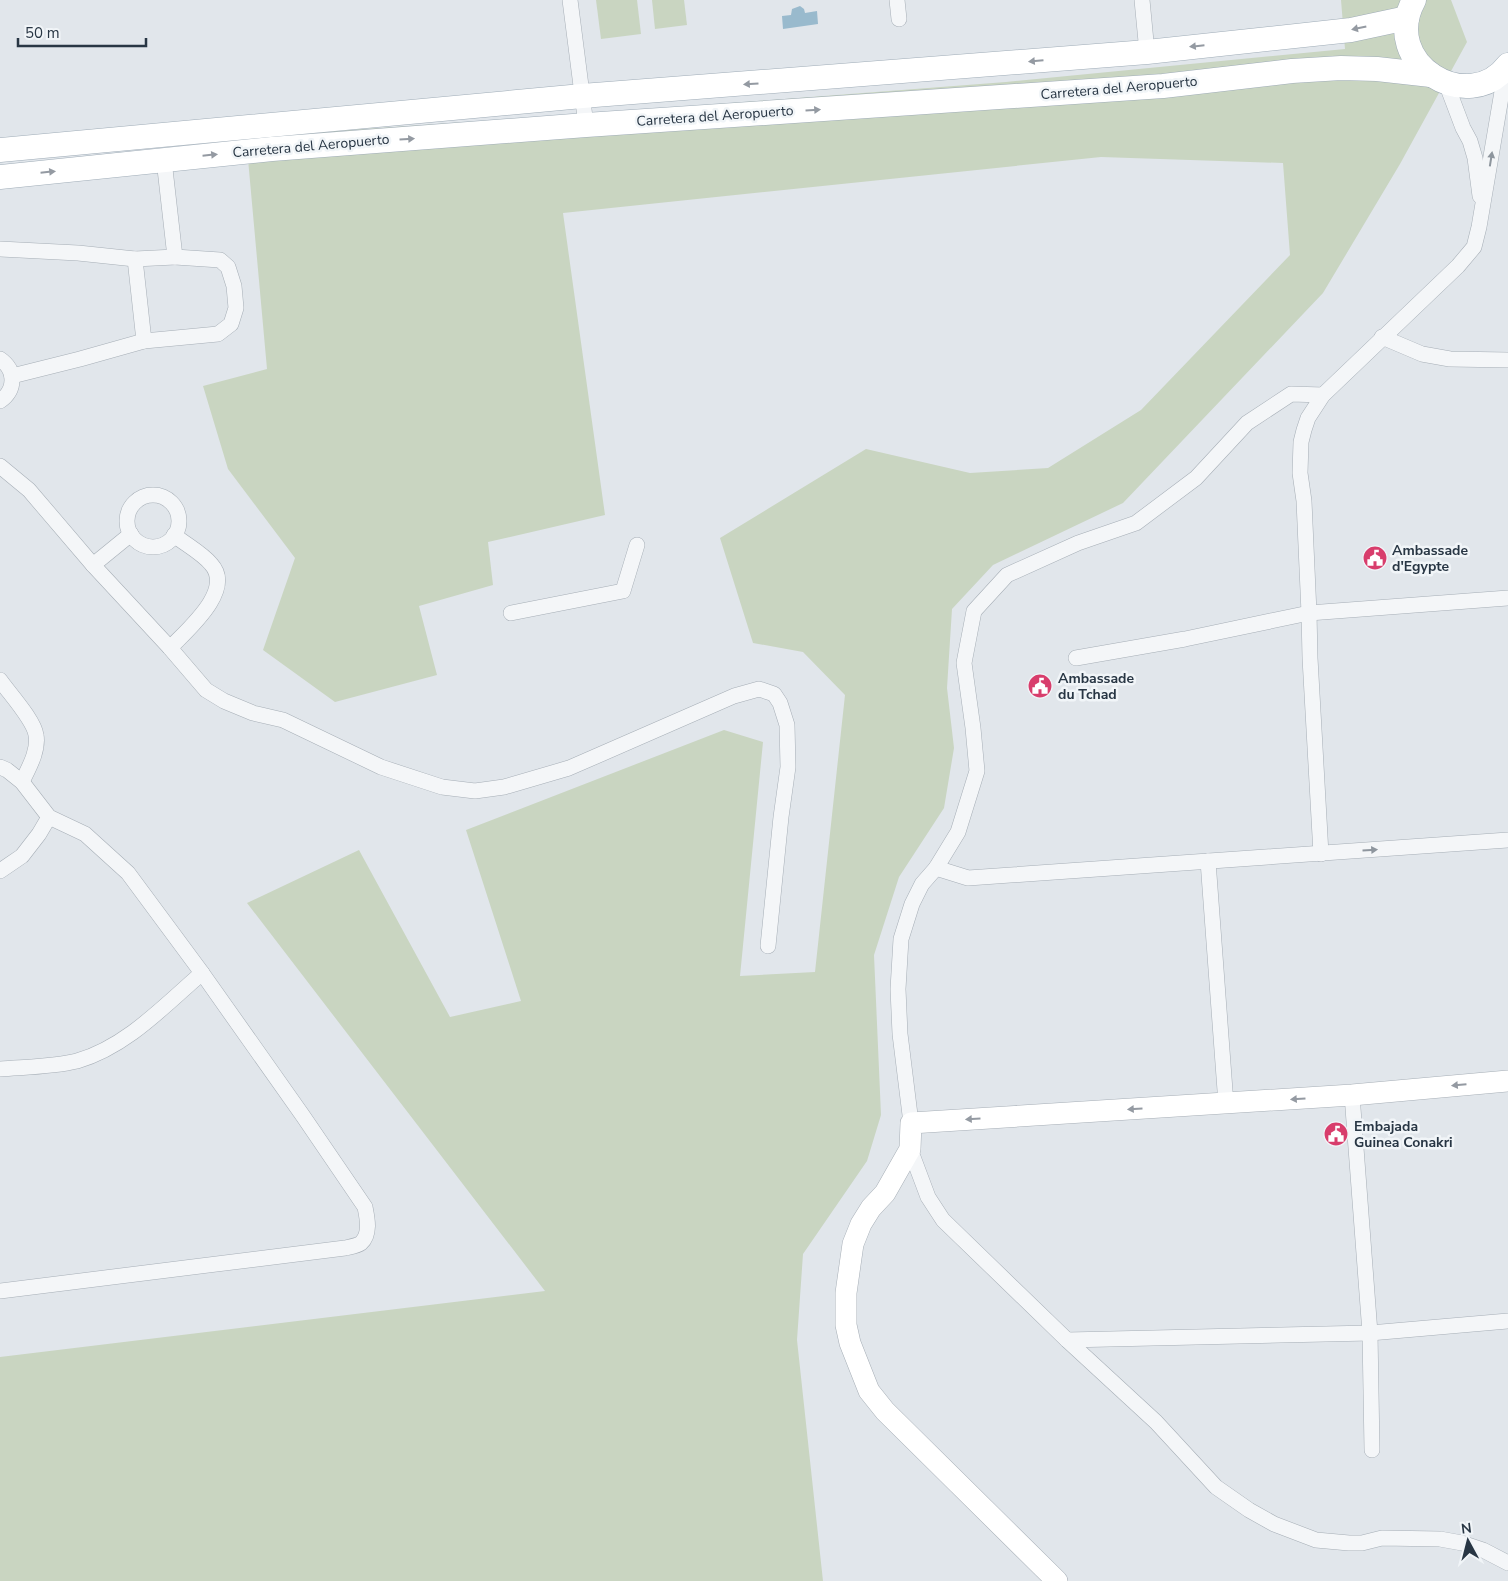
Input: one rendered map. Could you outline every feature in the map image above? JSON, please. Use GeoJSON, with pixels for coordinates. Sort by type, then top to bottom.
{"type":"FeatureCollection","features":[{"type":"Feature","properties":{"kind":"main road","name":"Carretera del Aeropuerto"},"geometry":{"type":"LineString","coordinates":[[0,150],[582,96],[1147,52],[1351,30],[1410,9]]}},
{"type":"Feature","properties":{"kind":"main road"},"geometry":{"type":"LineString","coordinates":[[1410,9],[1407,40],[1410,50],[1415,60],[1438,79]]}},
{"type":"Feature","properties":{"kind":"main road","name":"Carretera del Aeropuerto"},"geometry":{"type":"LineString","coordinates":[[0,177],[272,149],[586,125],[1163,86],[1292,71],[1341,68],[1377,69],[1438,79],[1459,86],[1484,82],[1496,76],[1507,67]]}},
{"type":"Feature","properties":{"kind":"main road"},"geometry":{"type":"LineString","coordinates":[[883,74],[885,105]]}},
{"type":"Feature","properties":{"kind":"street"},"geometry":{"type":"LineString","coordinates":[[570,0],[586,125]]}},
{"type":"Feature","properties":{"kind":"street"},"geometry":{"type":"LineString","coordinates":[[897,0],[899,19]]}},
{"type":"Feature","properties":{"kind":"street"},"geometry":{"type":"LineString","coordinates":[[1142,0],[1147,52]]}},
{"type":"Feature","properties":{"kind":"street"},"geometry":{"type":"LineString","coordinates":[[1321,854],[1310,658],[1304,501],[1300,474],[1301,442],[1308,418],[1323,396],[1382,337],[1453,271],[1474,247],[1507,67]]}},
{"type":"Feature","properties":{"kind":"street"},"geometry":{"type":"LineString","coordinates":[[1438,79],[1470,141],[1475,158],[1481,207]]}},
{"type":"Feature","properties":{"kind":"street"},"geometry":{"type":"LineString","coordinates":[[164,160],[175,257]]}},
{"type":"Feature","properties":{"kind":"street"},"geometry":{"type":"LineString","coordinates":[[0,249],[78,253],[135,259],[175,257],[220,260],[228,267],[234,286],[236,308],[231,324],[218,334],[144,341],[12,376]]}},
{"type":"Feature","properties":{"kind":"street"},"geometry":{"type":"LineString","coordinates":[[135,259],[144,341]]}},
{"type":"Feature","properties":{"kind":"street"},"geometry":{"type":"LineString","coordinates":[[1382,337],[1422,354],[1450,359],[1508,360]]}},
{"type":"Feature","properties":{"kind":"street"},"geometry":{"type":"LineString","coordinates":[[0,359],[10,368],[12,376],[10,391],[0,401]]}},
{"type":"Feature","properties":{"kind":"street"},"geometry":{"type":"LineString","coordinates":[[1323,396],[1291,394],[1247,423],[1196,478],[1136,524],[1078,543],[1007,575],[974,612],[964,662],[977,770],[958,832],[936,868],[922,884],[912,904],[901,939],[898,989],[900,1034],[911,1123],[910,1149],[928,1197],[943,1220],[1067,1340],[1156,1422],[1216,1487],[1249,1510],[1274,1524],[1316,1540],[1362,1543],[1382,1538],[1440,1539],[1462,1543],[1483,1550],[1508,1563]]}},
{"type":"Feature","properties":{"kind":"street"},"geometry":{"type":"LineString","coordinates":[[0,466],[29,490],[93,565],[206,690],[224,701],[253,713],[283,720],[381,767],[442,787],[476,791],[504,787],[569,768],[734,696],[759,688],[774,694],[780,703],[787,725],[788,767],[768,946]]}},
{"type":"Feature","properties":{"kind":"street"},"geometry":{"type":"LineString","coordinates":[[158,495],[166,498],[173,503],[179,519],[178,528],[174,535],[168,542],[161,545],[144,545],[136,540],[127,526],[129,509],[141,497],[158,495]]}},
{"type":"Feature","properties":{"kind":"street"},"geometry":{"type":"LineString","coordinates":[[93,565],[131,534]]}},
{"type":"Feature","properties":{"kind":"street"},"geometry":{"type":"LineString","coordinates":[[170,648],[210,604],[219,583],[217,574],[211,564],[174,535]]}},
{"type":"Feature","properties":{"kind":"street"},"geometry":{"type":"LineString","coordinates":[[511,613],[623,591],[637,545]]}},
{"type":"Feature","properties":{"kind":"street"},"geometry":{"type":"LineString","coordinates":[[1076,658],[1185,639],[1309,613],[1508,598]]}},
{"type":"Feature","properties":{"kind":"street"},"geometry":{"type":"LineString","coordinates":[[0,680],[32,723],[36,735],[36,746],[32,761],[22,782]]}},
{"type":"Feature","properties":{"kind":"street"},"geometry":{"type":"LineString","coordinates":[[0,767],[22,782],[49,817],[85,834],[128,873],[202,973],[365,1206],[368,1221],[366,1234],[360,1243],[344,1248],[0,1291]]}},
{"type":"Feature","properties":{"kind":"street"},"geometry":{"type":"LineString","coordinates":[[0,871],[22,856],[49,817]]}},
{"type":"Feature","properties":{"kind":"street"},"geometry":{"type":"LineString","coordinates":[[936,868],[968,878],[1508,840]]}},
{"type":"Feature","properties":{"kind":"street"},"geometry":{"type":"LineString","coordinates":[[1208,861],[1226,1104]]}},
{"type":"Feature","properties":{"kind":"street"},"geometry":{"type":"LineString","coordinates":[[0,1068],[58,1065],[78,1060],[106,1049],[136,1030],[202,973]]}},
{"type":"Feature","properties":{"kind":"street"},"geometry":{"type":"LineString","coordinates":[[911,1123],[1226,1104],[1508,1081]]}},
{"type":"Feature","properties":{"kind":"street"},"geometry":{"type":"LineString","coordinates":[[1352,1095],[1370,1333],[1372,1450]]}},
{"type":"Feature","properties":{"kind":"street"},"geometry":{"type":"LineString","coordinates":[[910,1149],[885,1193],[871,1208],[861,1224],[853,1244],[846,1293],[846,1325],[850,1343],[869,1390],[885,1411],[1057,1581]]}},
{"type":"Feature","properties":{"kind":"street"},"geometry":{"type":"LineString","coordinates":[[1067,1340],[1370,1333],[1508,1321]]}},
{"type":"Feature","properties":{"kind":"green space"},"geometry":{"type":"Polygon","coordinates":[[[596,0],[637,0],[641,34],[601,39],[596,0]]]}},
{"type":"Feature","properties":{"kind":"green space"},"geometry":{"type":"Polygon","coordinates":[[[652,0],[684,0],[687,25],[655,29],[652,0]]]}},
{"type":"Feature","properties":{"kind":"green space"},"geometry":{"type":"Polygon","coordinates":[[[1341,0],[1451,0],[1467,42],[1400,164],[1323,293],[1123,503],[993,565],[952,609],[947,688],[954,748],[944,808],[899,877],[874,955],[881,1115],[867,1161],[803,1254],[797,1340],[823,1581],[0,1581],[0,1357],[545,1291],[247,903],[359,850],[450,1017],[521,1001],[466,830],[724,730],[763,742],[740,976],[815,972],[845,695],[803,652],[753,643],[720,538],[866,449],[970,473],[1048,468],[1141,410],[1290,255],[1283,163],[1101,157],[563,213],[605,515],[488,542],[493,585],[419,606],[437,675],[335,702],[263,650],[295,558],[228,469],[203,386],[267,369],[246,137],[613,112],[1006,82],[1345,49],[1341,0]]]}},
{"type":"Feature","properties":{"kind":"water"},"geometry":{"type":"Polygon","coordinates":[[[800,6],[804,9],[805,13],[817,11],[818,24],[783,29],[782,16],[791,15],[792,9],[800,6]]]}},
{"type":"Feature","properties":{"kind":"place","name":"Ambassade d'Egypte"},"geometry":{"type":"Point","coordinates":[1375,558]}},
{"type":"Feature","properties":{"kind":"place","name":"Ambassade du Tchad"},"geometry":{"type":"Point","coordinates":[1040,686]}},
{"type":"Feature","properties":{"kind":"place","name":"Embajada Guinea Conakri"},"geometry":{"type":"Point","coordinates":[1336,1134]}}]}
